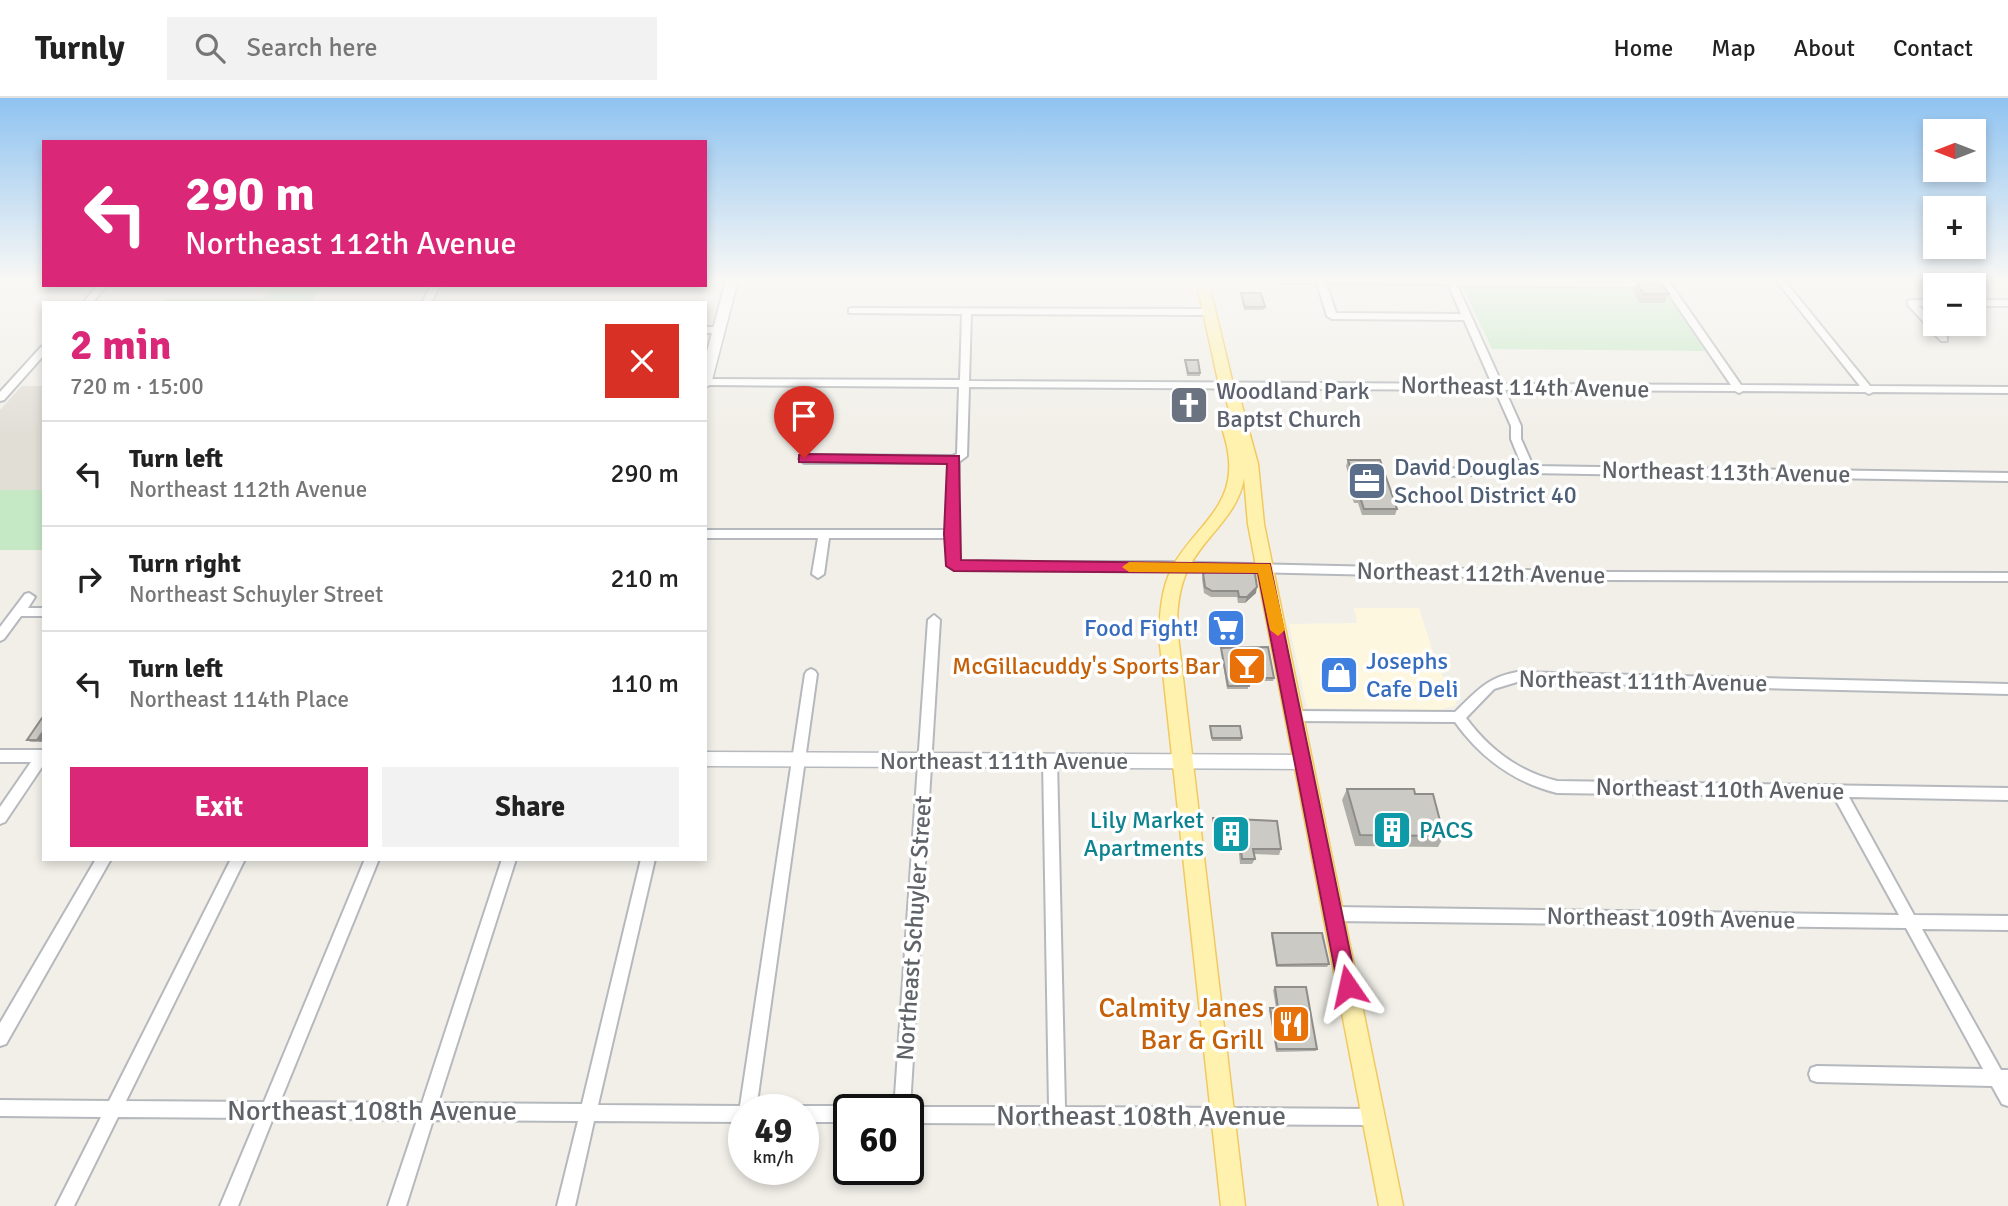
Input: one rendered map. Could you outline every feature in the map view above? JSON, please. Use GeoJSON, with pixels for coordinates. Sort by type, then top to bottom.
{"type":"FeatureCollection","features":[{"type":"Feature","properties":{"kind":"main road"},"geometry":{"type":"LineString","coordinates":[[1214,332],[1226,385],[1231,391],[1250,464],[1256,524],[1391,1206]]}},
{"type":"Feature","properties":{"kind":"main road"},"geometry":{"type":"LineString","coordinates":[[1226,385],[1220,391],[1236,460],[1234,488],[1224,512],[1181,567],[1170,602],[1168,628],[1233,1206]]}},
{"type":"Feature","properties":{"kind":"street"},"geometry":{"type":"LineString","coordinates":[[707,379],[719,332]]}},
{"type":"Feature","properties":{"kind":"street"},"geometry":{"type":"LineString","coordinates":[[804,458],[954,460],[964,453],[967,332]]}},
{"type":"Feature","properties":{"kind":"street"},"geometry":{"type":"LineString","coordinates":[[1474,332],[1516,426],[1516,439],[1529,469]]}},
{"type":"Feature","properties":{"kind":"street"},"geometry":{"type":"LineString","coordinates":[[1700,332],[1740,390]]}},
{"type":"Feature","properties":{"kind":"street"},"geometry":{"type":"LineString","coordinates":[[1821,332],[1869,391]]}},
{"type":"Feature","properties":{"kind":"street"},"geometry":{"type":"LineString","coordinates":[[1941,336],[1944,339]]}},
{"type":"Feature","properties":{"kind":"street"},"geometry":{"type":"LineString","coordinates":[[0,398],[42,351]]}},
{"type":"Feature","properties":{"kind":"street","name":"Northeast 114th Avenue"},"geometry":{"type":"LineString","coordinates":[[707,383],[2003,390]]}},
{"type":"Feature","properties":{"kind":"street"},"geometry":{"type":"LineString","coordinates":[[2003,390],[2008,401]]}},
{"type":"Feature","properties":{"kind":"street"},"geometry":{"type":"LineString","coordinates":[[954,460],[951,534],[954,566]]}},
{"type":"Feature","properties":{"kind":"street","name":"Northeast 113th Avenue"},"geometry":{"type":"LineString","coordinates":[[1444,472],[1529,469],[2008,477]]}},
{"type":"Feature","properties":{"kind":"street"},"geometry":{"type":"LineString","coordinates":[[707,534],[951,534]]}},
{"type":"Feature","properties":{"kind":"street"},"geometry":{"type":"LineString","coordinates":[[818,574],[824,535]]}},
{"type":"Feature","properties":{"kind":"street","name":"Northeast 112th Avenue"},"geometry":{"type":"LineString","coordinates":[[954,566],[1265,568],[1609,576],[2008,577]]}},
{"type":"Feature","properties":{"kind":"street"},"geometry":{"type":"LineString","coordinates":[[0,635],[29,597]]}},
{"type":"Feature","properties":{"kind":"street"},"geometry":{"type":"LineString","coordinates":[[18,612],[42,612]]}},
{"type":"Feature","properties":{"kind":"street","name":"Northeast Schuyler Street"},"geometry":{"type":"LineString","coordinates":[[903,1094],[934,620]]}},
{"type":"Feature","properties":{"kind":"street"},"geometry":{"type":"LineString","coordinates":[[750,1094],[811,674]]}},
{"type":"Feature","properties":{"kind":"street","name":"Northeast 111th Avenue"},"geometry":{"type":"LineString","coordinates":[[1458,717],[1485,687],[1498,680],[1517,677],[2008,689]]}},
{"type":"Feature","properties":{"kind":"street"},"geometry":{"type":"LineString","coordinates":[[1294,716],[1458,717]]}},
{"type":"Feature","properties":{"kind":"street","name":"Northeast 110th Avenue"},"geometry":{"type":"LineString","coordinates":[[1458,717],[1501,762],[1539,784],[1558,788],[2008,794]]}},
{"type":"Feature","properties":{"kind":"street"},"geometry":{"type":"LineString","coordinates":[[0,755],[42,756]]}},
{"type":"Feature","properties":{"kind":"street"},"geometry":{"type":"LineString","coordinates":[[0,818],[42,757]]}},
{"type":"Feature","properties":{"kind":"street","name":"Northeast 111th Avenue"},"geometry":{"type":"LineString","coordinates":[[707,759],[1303,762]]}},
{"type":"Feature","properties":{"kind":"street"},"geometry":{"type":"LineString","coordinates":[[1050,761],[1057,1116]]}},
{"type":"Feature","properties":{"kind":"street"},"geometry":{"type":"LineString","coordinates":[[1838,791],[1910,922],[2002,1078],[2008,1098]]}},
{"type":"Feature","properties":{"kind":"street"},"geometry":{"type":"LineString","coordinates":[[0,1038],[103,861]]}},
{"type":"Feature","properties":{"kind":"street"},"geometry":{"type":"LineString","coordinates":[[65,1206],[237,861]]}},
{"type":"Feature","properties":{"kind":"street"},"geometry":{"type":"LineString","coordinates":[[229,1206],[371,861]]}},
{"type":"Feature","properties":{"kind":"street"},"geometry":{"type":"LineString","coordinates":[[397,1206],[508,861]]}},
{"type":"Feature","properties":{"kind":"street"},"geometry":{"type":"LineString","coordinates":[[566,1206],[648,861]]}},
{"type":"Feature","properties":{"kind":"street","name":"Northeast 109th Avenue"},"geometry":{"type":"LineString","coordinates":[[1333,914],[2008,923]]}},
{"type":"Feature","properties":{"kind":"street"},"geometry":{"type":"LineString","coordinates":[[1817,1074],[2002,1078]]}},
{"type":"Feature","properties":{"kind":"street","name":"Northeast 108th Avenue"},"geometry":{"type":"LineString","coordinates":[[0,1108],[728,1114]]}},
{"type":"Feature","properties":{"kind":"street","name":"Northeast 108th Avenue"},"geometry":{"type":"LineString","coordinates":[[924,1115],[1373,1117]]}},
{"type":"Feature","properties":{"kind":"shaded area"},"geometry":{"type":"Polygon","coordinates":[[[22,386],[42,386],[42,490],[0,490],[0,410],[22,386]]]}},
{"type":"Feature","properties":{"kind":"shaded area"},"geometry":{"type":"Polygon","coordinates":[[[1354,608],[1419,608],[1437,665],[1457,705],[1439,710],[1307,708],[1289,624],[1357,623],[1354,608]]]}},
{"type":"Feature","properties":{"kind":"green space"},"geometry":{"type":"Polygon","coordinates":[[[1484,332],[1692,332],[1705,351],[1492,349],[1484,332]]]}},
{"type":"Feature","properties":{"kind":"green space"},"geometry":{"type":"Polygon","coordinates":[[[0,490],[42,490],[42,550],[0,550],[0,490]]]}},
{"type":"Feature","properties":{"kind":"building"},"geometry":{"type":"Polygon","coordinates":[[[1185,360],[1198,360],[1200,373],[1188,373],[1185,360]]]}},
{"type":"Feature","properties":{"kind":"building","name":"Woodland Park Baptst Church"},"geometry":{"type":"Polygon","coordinates":[[[1205,396],[1207,409],[1173,407],[1171,397],[1205,396]]]}},
{"type":"Feature","properties":{"kind":"building","name":"David Douglas School District 40"},"geometry":{"type":"Polygon","coordinates":[[[1348,460],[1380,460],[1397,509],[1364,509],[1360,497],[1356,497],[1353,489],[1357,489],[1348,460]]]}},
{"type":"Feature","properties":{"kind":"building"},"geometry":{"type":"Polygon","coordinates":[[[1214,569],[1215,572],[1248,570],[1255,574],[1257,587],[1247,597],[1239,597],[1238,591],[1212,591],[1205,587],[1203,573],[1214,569]]]}},
{"type":"Feature","properties":{"kind":"building","name":"McGillacuddy's Sports Bar"},"geometry":{"type":"Polygon","coordinates":[[[1268,647],[1274,678],[1248,678],[1249,686],[1228,686],[1221,648],[1268,647]]]}},
{"type":"Feature","properties":{"kind":"building"},"geometry":{"type":"Polygon","coordinates":[[[42,718],[42,733],[37,740],[27,740],[42,718]]]}},
{"type":"Feature","properties":{"kind":"building"},"geometry":{"type":"Polygon","coordinates":[[[1210,726],[1240,726],[1242,738],[1212,738],[1210,726]]]}},
{"type":"Feature","properties":{"kind":"building","name":"PACS"},"geometry":{"type":"Polygon","coordinates":[[[1347,789],[1414,789],[1415,794],[1433,794],[1444,836],[1360,835],[1347,789]]]}},
{"type":"Feature","properties":{"kind":"building"},"geometry":{"type":"Polygon","coordinates":[[[1213,818],[1277,821],[1281,849],[1253,849],[1255,859],[1242,859],[1240,840],[1216,839],[1213,818]]]}},
{"type":"Feature","properties":{"kind":"building"},"geometry":{"type":"Polygon","coordinates":[[[1272,933],[1322,933],[1329,964],[1277,965],[1272,933]]]}},
{"type":"Feature","properties":{"kind":"building","name":"Calmity Janes Bar & Grill"},"geometry":{"type":"Polygon","coordinates":[[[1275,987],[1306,987],[1317,1049],[1277,1049],[1270,1008],[1278,1008],[1275,987]]]}},
{"type":"Feature","properties":{"kind":"slow traffic"},"geometry":{"type":"LineString","coordinates":[[1129,567],[1265,568],[1278,630]]}},
{"type":"Feature","properties":{"kind":"place","name":"Woodland Park Baptst Church"},"geometry":{"type":"Point","coordinates":[1189,405]}},
{"type":"Feature","properties":{"kind":"place","name":"David Douglas School District 40"},"geometry":{"type":"Point","coordinates":[1367,481]}},
{"type":"Feature","properties":{"kind":"place","name":"Food Fight!"},"geometry":{"type":"Point","coordinates":[1226,628]}},
{"type":"Feature","properties":{"kind":"place","name":"McGillacuddy's Sports Bar"},"geometry":{"type":"Point","coordinates":[1247,666]}},
{"type":"Feature","properties":{"kind":"place","name":"Josephs Cafe Deli"},"geometry":{"type":"Point","coordinates":[1339,675]}},
{"type":"Feature","properties":{"kind":"place","name":"PACS"},"geometry":{"type":"Point","coordinates":[1392,830]}},
{"type":"Feature","properties":{"kind":"place","name":"Lily Market Apartments"},"geometry":{"type":"Point","coordinates":[1231,834]}},
{"type":"Feature","properties":{"kind":"place","name":"Calmity Janes Bar & Grill"},"geometry":{"type":"Point","coordinates":[1291,1024]}},
{"type":"Feature","properties":{"kind":"route"},"geometry":{"type":"LineString","coordinates":[[804,458],[954,460],[951,534],[954,566],[1265,568],[1348,986]]}}]}
